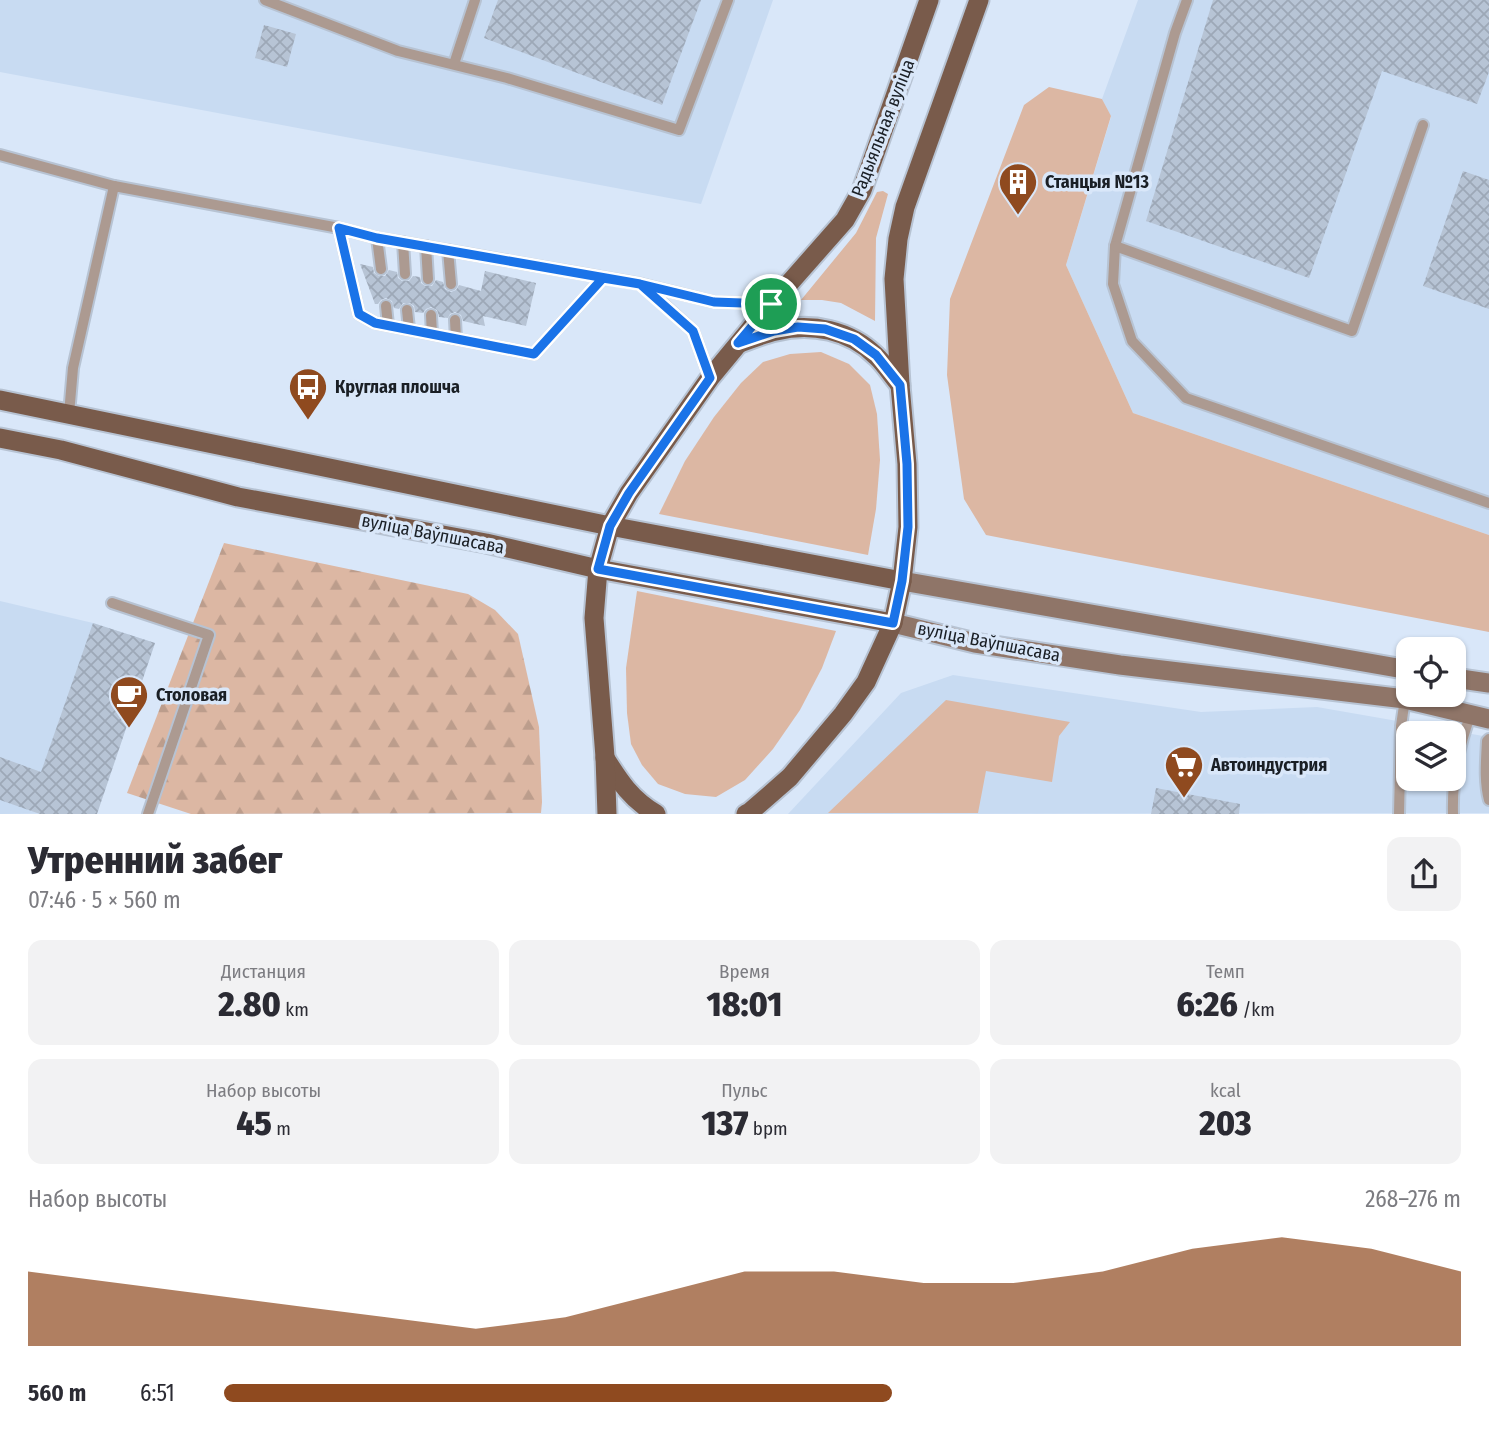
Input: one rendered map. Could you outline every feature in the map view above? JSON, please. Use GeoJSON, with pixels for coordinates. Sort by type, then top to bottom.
{"type":"FeatureCollection","features":[{"type":"Feature","properties":{"kind":"main road","name":"Радыяльная вуліца"},"geometry":{"type":"LineString","coordinates":[[605,757],[593,618],[598,569],[610,526],[629,493],[710,378],[845,220],[862,190],[929,0]]}},
{"type":"Feature","properties":{"kind":"main road"},"geometry":{"type":"LineString","coordinates":[[749,813],[790,776],[843,715],[866,682],[893,623],[902,581],[908,527],[907,464],[894,279],[898,239],[905,207],[979,0]]}},
{"type":"Feature","properties":{"kind":"main road"},"geometry":{"type":"LineString","coordinates":[[738,343],[774,331],[798,327],[825,329],[854,339],[876,355],[900,385]]}},
{"type":"Feature","properties":{"kind":"main road"},"geometry":{"type":"LineString","coordinates":[[0,400],[610,526],[902,581],[1396,668]]}},
{"type":"Feature","properties":{"kind":"main road","name":"вуліца Ваўпшасава"},"geometry":{"type":"LineString","coordinates":[[0,438],[61,450],[238,497],[486,543],[598,569],[893,623],[975,643],[1107,663],[1396,698]]}},
{"type":"Feature","properties":{"kind":"main road"},"geometry":{"type":"LineString","coordinates":[[1466,680],[1489,684]]}},
{"type":"Feature","properties":{"kind":"main road","name":"вуліца Ваўпшасава"},"geometry":{"type":"LineString","coordinates":[[1440,707],[1480,716]]}},
{"type":"Feature","properties":{"kind":"main road"},"geometry":{"type":"LineString","coordinates":[[605,757],[607,814]]}},
{"type":"Feature","properties":{"kind":"main road"},"geometry":{"type":"LineString","coordinates":[[605,757],[626,790],[656,814]]}},
{"type":"Feature","properties":{"kind":"lane"},"geometry":{"type":"LineString","coordinates":[[265,0],[398,51],[507,78],[679,130],[727,0]]}},
{"type":"Feature","properties":{"kind":"lane"},"geometry":{"type":"LineString","coordinates":[[454,64],[475,0]]}},
{"type":"Feature","properties":{"kind":"lane"},"geometry":{"type":"LineString","coordinates":[[1187,0],[1175,33],[1115,246],[1112,284],[1132,341],[1186,398],[1489,503]]}},
{"type":"Feature","properties":{"kind":"lane"},"geometry":{"type":"LineString","coordinates":[[1115,246],[1352,331],[1423,125]]}},
{"type":"Feature","properties":{"kind":"lane"},"geometry":{"type":"LineString","coordinates":[[0,155],[114,186],[339,228],[377,238],[640,284],[714,302],[771,304]]}},
{"type":"Feature","properties":{"kind":"lane"},"geometry":{"type":"LineString","coordinates":[[69,414],[73,368],[114,186]]}},
{"type":"Feature","properties":{"kind":"lane"},"geometry":{"type":"LineString","coordinates":[[339,228],[359,314],[375,323],[534,354],[603,278]]}},
{"type":"Feature","properties":{"kind":"lane"},"geometry":{"type":"LineString","coordinates":[[377,238],[381,269]]}},
{"type":"Feature","properties":{"kind":"lane"},"geometry":{"type":"LineString","coordinates":[[403,242],[405,274]]}},
{"type":"Feature","properties":{"kind":"lane"},"geometry":{"type":"LineString","coordinates":[[426,246],[428,279]]}},
{"type":"Feature","properties":{"kind":"lane"},"geometry":{"type":"LineString","coordinates":[[448,250],[451,284]]}},
{"type":"Feature","properties":{"kind":"lane"},"geometry":{"type":"LineString","coordinates":[[640,284],[693,331],[710,378]]}},
{"type":"Feature","properties":{"kind":"lane"},"geometry":{"type":"LineString","coordinates":[[386,306],[388,325]]}},
{"type":"Feature","properties":{"kind":"lane"},"geometry":{"type":"LineString","coordinates":[[407,310],[409,329]]}},
{"type":"Feature","properties":{"kind":"lane"},"geometry":{"type":"LineString","coordinates":[[430,315],[432,334]]}},
{"type":"Feature","properties":{"kind":"lane"},"geometry":{"type":"LineString","coordinates":[[455,320],[456,339]]}},
{"type":"Feature","properties":{"kind":"lane"},"geometry":{"type":"LineString","coordinates":[[112,603],[209,635],[148,814]]}},
{"type":"Feature","properties":{"kind":"lane"},"geometry":{"type":"LineString","coordinates":[[1399,814],[1404,707]]}},
{"type":"Feature","properties":{"kind":"lane"},"geometry":{"type":"LineString","coordinates":[[1453,814],[1452,796],[1462,738],[1480,716]]}},
{"type":"Feature","properties":{"kind":"lane"},"geometry":{"type":"LineString","coordinates":[[1489,739],[1486,764],[1489,800]]}},
{"type":"Feature","properties":{"kind":"shaded area"},"geometry":{"type":"Polygon","coordinates":[[[0,0],[773,0],[701,204],[0,72],[0,0]]]}},
{"type":"Feature","properties":{"kind":"shaded area"},"geometry":{"type":"Polygon","coordinates":[[[1138,0],[1489,0],[1489,535],[1133,413],[1066,265],[1111,117],[1102,99],[1138,0]]]}},
{"type":"Feature","properties":{"kind":"shaded area"},"geometry":{"type":"Polygon","coordinates":[[[0,601],[93,623],[155,643],[97,813],[0,814],[0,601]]]}},
{"type":"Feature","properties":{"kind":"shaded area"},"geometry":{"type":"Polygon","coordinates":[[[953,675],[1201,712],[1317,707],[1397,721],[1396,791],[1466,791],[1466,733],[1489,737],[1489,813],[788,814],[901,693],[953,675]]]}},
{"type":"Feature","properties":{"kind":"green space"},"geometry":{"type":"Polygon","coordinates":[[[1049,87],[1102,99],[1111,116],[1066,265],[1133,413],[1489,535],[1489,632],[986,535],[964,499],[947,375],[950,299],[1024,105],[1049,87]]]}},
{"type":"Feature","properties":{"kind":"green space"},"geometry":{"type":"Polygon","coordinates":[[[877,192],[888,194],[876,238],[875,321],[841,303],[801,300],[856,233],[877,192]]]}},
{"type":"Feature","properties":{"kind":"green space"},"geometry":{"type":"Polygon","coordinates":[[[821,352],[849,364],[870,385],[877,414],[880,460],[876,509],[868,555],[659,514],[685,461],[714,417],[741,383],[763,362],[790,354],[821,352]]]}},
{"type":"Feature","properties":{"kind":"green space"},"geometry":{"type":"Polygon","coordinates":[[[224,543],[468,594],[495,610],[518,634],[539,727],[541,813],[191,814],[127,793],[224,543]]]}},
{"type":"Feature","properties":{"kind":"green space"},"geometry":{"type":"Polygon","coordinates":[[[637,591],[836,631],[822,668],[800,710],[773,749],[745,780],[716,797],[685,794],[658,784],[642,765],[631,744],[626,668],[637,591]]]}},
{"type":"Feature","properties":{"kind":"green space"},"geometry":{"type":"Polygon","coordinates":[[[946,700],[1070,722],[1059,736],[1052,782],[986,771],[978,813],[828,813],[946,700]]]}},
{"type":"Feature","properties":{"kind":"building"},"geometry":{"type":"Polygon","coordinates":[[[498,0],[701,0],[662,105],[484,38],[498,0]]]}},
{"type":"Feature","properties":{"kind":"building"},"geometry":{"type":"Polygon","coordinates":[[[1213,0],[1489,0],[1489,72],[1477,104],[1382,71],[1309,278],[1146,221],[1213,0]]]}},
{"type":"Feature","properties":{"kind":"building"},"geometry":{"type":"Polygon","coordinates":[[[264,25],[296,34],[287,67],[255,58],[264,25]]]}},
{"type":"Feature","properties":{"kind":"building"},"geometry":{"type":"Polygon","coordinates":[[[1463,171],[1489,180],[1489,309],[1423,286],[1463,171]]]}},
{"type":"Feature","properties":{"kind":"building"},"geometry":{"type":"Polygon","coordinates":[[[360,264],[373,267],[374,273],[379,276],[385,276],[389,270],[397,272],[402,281],[409,281],[413,276],[420,277],[425,286],[432,286],[436,280],[443,282],[445,289],[451,292],[459,285],[481,291],[485,271],[536,283],[526,326],[483,316],[485,326],[463,321],[461,315],[455,312],[448,318],[439,317],[437,310],[431,307],[423,313],[415,312],[410,303],[403,303],[399,309],[394,308],[392,301],[386,298],[375,304],[360,264]]]}},
{"type":"Feature","properties":{"kind":"building"},"geometry":{"type":"Polygon","coordinates":[[[93,623],[155,643],[97,814],[40,814],[0,800],[0,757],[41,772],[93,623]]]}},
{"type":"Feature","properties":{"kind":"building","name":"Автоиндустрия"},"geometry":{"type":"Polygon","coordinates":[[[1156,788],[1240,804],[1239,814],[1151,814],[1156,788]]]}},
{"type":"Feature","properties":{"kind":"place","name":"Станцыя №13"},"geometry":{"type":"Point","coordinates":[1018,216]}},
{"type":"Feature","properties":{"kind":"place","name":"Круглая плошча"},"geometry":{"type":"Point","coordinates":[308,421]}},
{"type":"Feature","properties":{"kind":"place","name":"Столовая"},"geometry":{"type":"Point","coordinates":[129,729]}},
{"type":"Feature","properties":{"kind":"place","name":"Автоиндустрия"},"geometry":{"type":"Point","coordinates":[1184,799]}},
{"type":"Feature","properties":{"kind":"route"},"geometry":{"type":"LineString","coordinates":[[771,304],[714,302],[640,284],[377,238],[339,228],[359,314],[375,323],[534,354],[603,278],[640,284],[693,331],[710,378],[629,493],[610,526],[598,569],[893,623],[902,581],[908,527],[907,464],[900,385],[876,355],[854,339],[825,329],[798,327],[774,331],[738,343],[771,304]]}}]}
